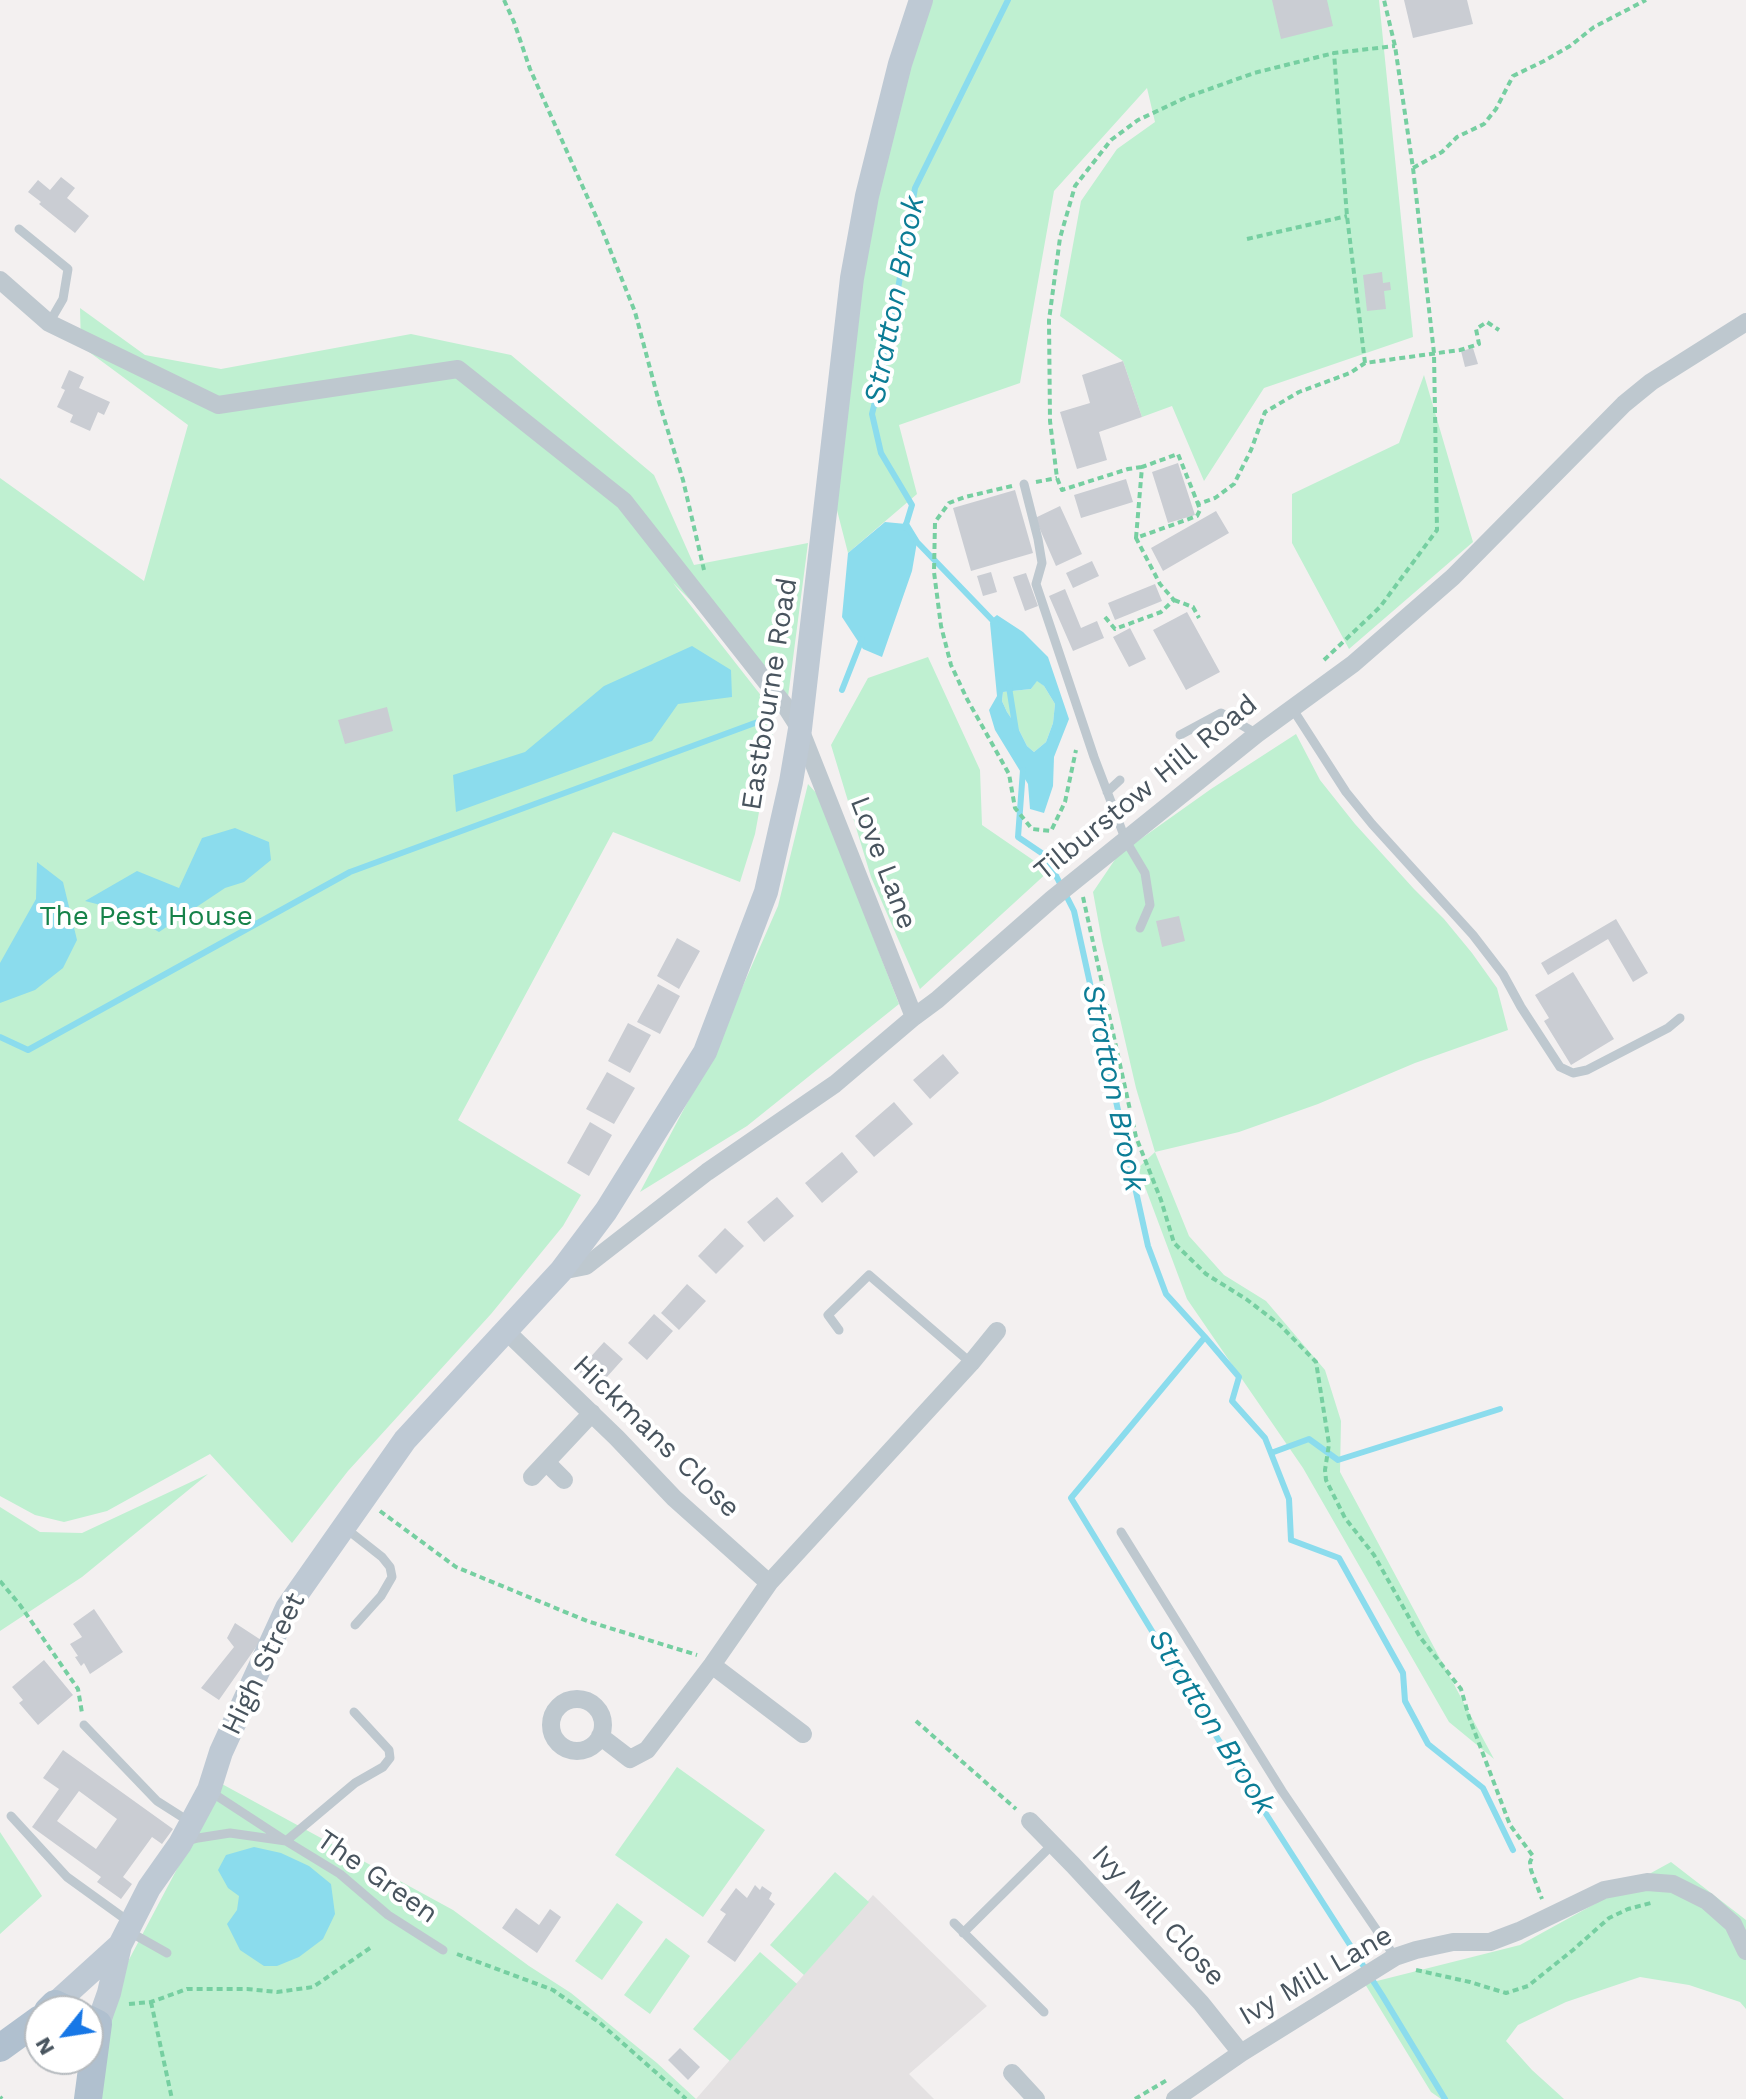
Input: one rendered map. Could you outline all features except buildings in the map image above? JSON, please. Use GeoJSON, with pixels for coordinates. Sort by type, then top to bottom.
{"type":"FeatureCollection","features":[{"type":"Feature","properties":{"kind":"main road","name":"Eastbourne Road"},"geometry":{"type":"LineString","coordinates":[[505,1330],[561,1271],[606,1211],[705,1052],[766,892],[800,729],[852,278],[871,181],[900,64],[921,0]]}},
{"type":"Feature","properties":{"kind":"main road","name":"High Street"},"geometry":{"type":"LineString","coordinates":[[126,1933],[149,1888],[209,1790],[221,1752],[287,1608],[405,1440],[505,1330]]}},
{"type":"Feature","properties":{"kind":"main road"},"geometry":{"type":"LineString","coordinates":[[68,1995],[126,1933]]}},
{"type":"Feature","properties":{"kind":"main road"},"geometry":{"type":"LineString","coordinates":[[104,2002],[126,1933]]}},
{"type":"Feature","properties":{"kind":"main road"},"geometry":{"type":"LineString","coordinates":[[0,2048],[24,2031]]}},
{"type":"Feature","properties":{"kind":"main road"},"geometry":{"type":"LineString","coordinates":[[88,2099],[90,2075]]}},
{"type":"Feature","properties":{"kind":"street","name":"Love Lane"},"geometry":{"type":"LineString","coordinates":[[0,280],[49,323],[218,405],[458,369],[624,501],[777,695],[800,729],[914,1017]]}},
{"type":"Feature","properties":{"kind":"street","name":"Tilburstow Hill Road"},"geometry":{"type":"LineString","coordinates":[[561,1271],[586,1266],[707,1172],[835,1084],[1068,887],[1257,734],[1353,664],[1453,577],[1633,396],[1746,322]]}},
{"type":"Feature","properties":{"kind":"street","name":"Hickmans Close"},"geometry":{"type":"LineString","coordinates":[[505,1330],[592,1413],[674,1498],[769,1583]]}},
{"type":"Feature","properties":{"kind":"street"},"geometry":{"type":"LineString","coordinates":[[600,1736],[630,1759],[647,1750],[769,1583],[997,1331]]}},
{"type":"Feature","properties":{"kind":"street"},"geometry":{"type":"LineString","coordinates":[[532,1477],[592,1413]]}},
{"type":"Feature","properties":{"kind":"street"},"geometry":{"type":"LineString","coordinates":[[546,1462],[564,1480]]}},
{"type":"Feature","properties":{"kind":"street"},"geometry":{"type":"LineString","coordinates":[[712,1665],[803,1734]]}},
{"type":"Feature","properties":{"kind":"street","name":"Ivy Mill Close"},"geometry":{"type":"LineString","coordinates":[[1030,1821],[1201,2003],[1241,2053]]}},
{"type":"Feature","properties":{"kind":"street","name":"Ivy Mill Lane"},"geometry":{"type":"LineString","coordinates":[[1175,2099],[1241,2053],[1395,1957],[1453,1942],[1490,1942],[1604,1890],[1647,1882],[1673,1884],[1707,1901],[1733,1924],[1746,1951]]}},
{"type":"Feature","properties":{"kind":"street"},"geometry":{"type":"LineString","coordinates":[[1012,2073],[1036,2099]]}},
{"type":"Feature","properties":{"kind":"lane"},"geometry":{"type":"LineString","coordinates":[[19,229],[68,269],[63,299],[49,323]]}},
{"type":"Feature","properties":{"kind":"lane"},"geometry":{"type":"LineString","coordinates":[[1024,484],[1042,563],[1036,584],[1107,792],[1126,841],[1145,873],[1150,905],[1140,928]]}},
{"type":"Feature","properties":{"kind":"lane"},"geometry":{"type":"LineString","coordinates":[[1292,708],[1346,792],[1473,935],[1503,974],[1560,1067],[1573,1073],[1587,1070],[1668,1028],[1680,1018]]}},
{"type":"Feature","properties":{"kind":"lane"},"geometry":{"type":"LineString","coordinates":[[1180,735],[1221,713],[1257,734]]}},
{"type":"Feature","properties":{"kind":"lane"},"geometry":{"type":"LineString","coordinates":[[1107,792],[1120,780]]}},
{"type":"Feature","properties":{"kind":"lane"},"geometry":{"type":"LineString","coordinates":[[839,1330],[828,1315],[869,1275],[971,1363]]}},
{"type":"Feature","properties":{"kind":"lane"},"geometry":{"type":"LineString","coordinates":[[344,1527],[382,1557],[390,1567],[392,1577],[381,1596],[355,1625]]}},
{"type":"Feature","properties":{"kind":"lane"},"geometry":{"type":"LineString","coordinates":[[1121,1532],[1282,1791],[1395,1957]]}},
{"type":"Feature","properties":{"kind":"lane"},"geometry":{"type":"LineString","coordinates":[[286,1841],[355,1783],[383,1767],[390,1758],[389,1750],[354,1712]]}},
{"type":"Feature","properties":{"kind":"lane"},"geometry":{"type":"LineString","coordinates":[[84,1725],[185,1833]]}},
{"type":"Feature","properties":{"kind":"lane","name":"The Green"},"geometry":{"type":"LineString","coordinates":[[209,1790],[340,1874],[388,1915],[443,1950]]}},
{"type":"Feature","properties":{"kind":"lane"},"geometry":{"type":"LineString","coordinates":[[11,1816],[67,1877],[126,1933],[167,1953]]}},
{"type":"Feature","properties":{"kind":"lane","name":"The Green"},"geometry":{"type":"LineString","coordinates":[[185,1833],[198,1838],[230,1833],[286,1841]]}},
{"type":"Feature","properties":{"kind":"lane"},"geometry":{"type":"LineString","coordinates":[[963,1933],[1053,1844]]}},
{"type":"Feature","properties":{"kind":"lane"},"geometry":{"type":"LineString","coordinates":[[954,1923],[1044,2012]]}},
{"type":"Feature","properties":{"kind":"path"},"geometry":{"type":"LineString","coordinates":[[504,0],[530,69],[635,312],[683,480],[704,570]]}},
{"type":"Feature","properties":{"kind":"path"},"geometry":{"type":"LineString","coordinates":[[1380,607],[1437,530],[1434,353],[1413,168],[1395,46],[1384,0]]}},
{"type":"Feature","properties":{"kind":"path"},"geometry":{"type":"LineString","coordinates":[[1413,168],[1442,152],[1457,137],[1484,124],[1496,109],[1513,76],[1646,0]]}},
{"type":"Feature","properties":{"kind":"path"},"geometry":{"type":"LineString","coordinates":[[1136,538],[1197,516],[1200,510],[1178,454],[1062,490],[1057,478],[1050,421],[1049,320],[1060,238],[1075,186],[1111,140],[1138,120],[1187,97],[1254,73],[1334,53],[1395,46]]}},
{"type":"Feature","properties":{"kind":"path"},"geometry":{"type":"LineString","coordinates":[[1334,53],[1347,216],[1365,363]]}},
{"type":"Feature","properties":{"kind":"path"},"geometry":{"type":"LineString","coordinates":[[1247,239],[1347,216]]}},
{"type":"Feature","properties":{"kind":"path"},"geometry":{"type":"LineString","coordinates":[[1198,504],[1215,498],[1234,484],[1265,412],[1299,392],[1350,373],[1365,363],[1460,350],[1479,344],[1476,329],[1487,322],[1499,330]]}},
{"type":"Feature","properties":{"kind":"path"},"geometry":{"type":"LineString","coordinates":[[1142,467],[1136,538],[1160,584],[1174,600],[1193,607],[1199,618]]}},
{"type":"Feature","properties":{"kind":"path"},"geometry":{"type":"LineString","coordinates":[[1057,478],[1004,486],[949,503],[935,522],[934,572],[941,626],[951,665],[1009,774],[1015,808],[1032,829],[1051,831],[1065,802],[1076,753],[1075,738]]}},
{"type":"Feature","properties":{"kind":"path"},"geometry":{"type":"LineString","coordinates":[[1105,617],[1115,629],[1161,612],[1174,600]]}},
{"type":"Feature","properties":{"kind":"path"},"geometry":{"type":"LineString","coordinates":[[1068,887],[1080,887],[1136,1137],[1161,1200],[1171,1237],[1206,1274],[1280,1325],[1316,1362],[1329,1444],[1326,1480],[1339,1507],[1374,1555],[1420,1637],[1461,1689],[1510,1825],[1533,1856],[1530,1862],[1534,1881],[1548,1916]]}},
{"type":"Feature","properties":{"kind":"path"},"geometry":{"type":"LineString","coordinates":[[364,1499],[456,1567],[587,1621],[702,1657],[712,1665]]}},
{"type":"Feature","properties":{"kind":"path"},"geometry":{"type":"LineString","coordinates":[[0,1581],[78,1689],[84,1725]]}},
{"type":"Feature","properties":{"kind":"path"},"geometry":{"type":"LineString","coordinates":[[916,1721],[1030,1821]]}},
{"type":"Feature","properties":{"kind":"path"},"geometry":{"type":"LineString","coordinates":[[1412,1970],[1506,1993],[1528,1986],[1609,1918],[1649,1903],[1663,1903]]}},
{"type":"Feature","properties":{"kind":"path"},"geometry":{"type":"LineString","coordinates":[[123,2004],[151,2002],[187,1989],[277,1992],[313,1987],[373,1946]]}},
{"type":"Feature","properties":{"kind":"path"},"geometry":{"type":"LineString","coordinates":[[443,1950],[553,1990],[600,2023],[686,2099]]}},
{"type":"Feature","properties":{"kind":"path"},"geometry":{"type":"LineString","coordinates":[[151,2002],[172,2099]]}},
{"type":"Feature","properties":{"kind":"shaded area"},"geometry":{"type":"Polygon","coordinates":[[[873,1895],[987,2006],[909,2074],[934,2099],[696,2099],[873,1895]]]}},
{"type":"Feature","properties":{"kind":"green space"},"geometry":{"type":"Polygon","coordinates":[[[921,0],[1379,0],[1413,337],[1264,388],[1204,481],[1172,406],[1142,417],[1123,361],[1060,316],[1081,201],[1117,149],[1155,122],[1147,88],[1054,191],[1020,383],[899,425],[917,494],[848,553],[830,483],[842,364],[921,0]]]}},
{"type":"Feature","properties":{"kind":"green space","name":"The Pest House"},"geometry":{"type":"Polygon","coordinates":[[[80,308],[145,355],[221,369],[411,334],[511,355],[654,475],[694,565],[808,543],[788,697],[673,583],[770,707],[773,736],[755,834],[740,882],[613,832],[458,1120],[581,1195],[563,1226],[491,1314],[348,1471],[292,1543],[210,1454],[107,1511],[64,1522],[35,1515],[0,1496],[0,478],[144,581],[188,425],[81,346],[80,308]]]}},
{"type":"Feature","properties":{"kind":"green space"},"geometry":{"type":"Polygon","coordinates":[[[1424,375],[1473,542],[1349,649],[1292,543],[1292,494],[1399,443],[1424,375]]]}},
{"type":"Feature","properties":{"kind":"green space"},"geometry":{"type":"Polygon","coordinates":[[[928,657],[980,770],[982,825],[1049,871],[920,989],[871,877],[831,745],[868,678],[928,657]]]}},
{"type":"Feature","properties":{"kind":"green space"},"geometry":{"type":"Polygon","coordinates":[[[1037,680],[1055,704],[1053,723],[1046,742],[1034,752],[1027,746],[1002,701],[1003,692],[1031,689],[1037,680]]]}},
{"type":"Feature","properties":{"kind":"green space"},"geometry":{"type":"Polygon","coordinates":[[[1296,734],[1320,780],[1355,824],[1472,953],[1497,988],[1508,1030],[1239,1132],[1155,1152],[1136,1088],[1093,892],[1118,855],[1296,734]]]}},
{"type":"Feature","properties":{"kind":"green space"},"geometry":{"type":"Polygon","coordinates":[[[808,784],[819,796],[899,1004],[747,1126],[640,1192],[713,1054],[778,906],[808,784]]]}},
{"type":"Feature","properties":{"kind":"green space"},"geometry":{"type":"Polygon","coordinates":[[[1155,1152],[1189,1236],[1224,1275],[1266,1301],[1325,1370],[1341,1421],[1340,1472],[1494,1759],[1449,1722],[1303,1468],[1187,1299],[1138,1168],[1155,1152]]]}},
{"type":"Feature","properties":{"kind":"green space"},"geometry":{"type":"Polygon","coordinates":[[[208,1474],[82,1577],[0,1631],[0,1507],[40,1532],[82,1533],[208,1474]]]}},
{"type":"Feature","properties":{"kind":"green space"},"geometry":{"type":"Polygon","coordinates":[[[677,1767],[765,1830],[703,1917],[615,1855],[677,1767]]]}},
{"type":"Feature","properties":{"kind":"green space"},"geometry":{"type":"Polygon","coordinates":[[[222,1784],[453,1910],[571,1993],[696,2099],[98,2099],[115,1986],[222,1784]]]}},
{"type":"Feature","properties":{"kind":"green space"},"geometry":{"type":"Polygon","coordinates":[[[0,1832],[42,1896],[0,1934],[0,1832]]]}},
{"type":"Feature","properties":{"kind":"green space"},"geometry":{"type":"Polygon","coordinates":[[[1671,1862],[1746,1920],[1746,2009],[1740,2002],[1689,1985],[1640,1977],[1566,2002],[1518,2025],[1506,2041],[1564,2099],[1441,2099],[1431,2092],[1365,1984],[1520,1945],[1671,1862]]]}},
{"type":"Feature","properties":{"kind":"green space"},"geometry":{"type":"Polygon","coordinates":[[[835,1872],[869,1902],[804,1975],[770,1945],[835,1872]]]}},
{"type":"Feature","properties":{"kind":"green space"},"geometry":{"type":"Polygon","coordinates":[[[617,1903],[643,1922],[602,1980],[575,1961],[617,1903]]]}},
{"type":"Feature","properties":{"kind":"green space"},"geometry":{"type":"Polygon","coordinates":[[[666,1938],[690,1956],[650,2014],[624,1995],[666,1938]]]}},
{"type":"Feature","properties":{"kind":"green space"},"geometry":{"type":"Polygon","coordinates":[[[760,1952],[797,1984],[730,2061],[693,2029],[760,1952]]]}},
{"type":"Feature","properties":{"kind":"water"},"geometry":{"type":"Polygon","coordinates":[[[885,522],[906,524],[917,542],[912,571],[882,657],[863,649],[842,617],[848,553],[885,522]]]}},
{"type":"Feature","properties":{"kind":"water"},"geometry":{"type":"Polygon","coordinates":[[[997,615],[1023,632],[1048,657],[1069,719],[1054,757],[1053,786],[1044,813],[1030,809],[1028,784],[995,730],[989,710],[997,696],[992,619],[997,615]],[[1037,681],[1031,689],[1003,692],[1002,701],[1007,712],[1027,746],[1034,752],[1046,742],[1053,723],[1055,704],[1044,686],[1037,681]]]}},
{"type":"Feature","properties":{"kind":"water"},"geometry":{"type":"Polygon","coordinates":[[[692,646],[731,670],[732,697],[678,704],[652,741],[456,812],[453,775],[525,752],[604,686],[692,646]]]}},
{"type":"Feature","properties":{"kind":"water"},"geometry":{"type":"Polygon","coordinates":[[[235,828],[269,842],[271,860],[244,882],[225,888],[159,932],[120,910],[85,901],[137,871],[179,888],[202,838],[235,828]]]}},
{"type":"Feature","properties":{"kind":"water"},"geometry":{"type":"Polygon","coordinates":[[[37,862],[63,882],[77,940],[63,968],[35,990],[0,1003],[0,963],[36,899],[37,862]]]}},
{"type":"Feature","properties":{"kind":"water"},"geometry":{"type":"Polygon","coordinates":[[[254,1847],[281,1853],[309,1866],[331,1884],[335,1914],[323,1939],[299,1957],[277,1966],[264,1966],[240,1950],[227,1924],[237,1910],[239,1896],[228,1888],[218,1870],[226,1855],[254,1847]]]}},
{"type":"Feature","properties":{"kind":"waterway","name":"Stratton Brook"},"geometry":{"type":"LineString","coordinates":[[905,528],[912,505],[881,453],[872,414],[888,348],[915,188],[1008,0]]}},
{"type":"Feature","properties":{"kind":"waterway","name":"Stratton Brook"},"geometry":{"type":"LineString","coordinates":[[906,524],[917,542],[997,625]]}},
{"type":"Feature","properties":{"kind":"waterway"},"geometry":{"type":"LineString","coordinates":[[842,690],[862,639]]}},
{"type":"Feature","properties":{"kind":"waterway","name":"Stratton Brook"},"geometry":{"type":"LineString","coordinates":[[1009,687],[1016,731]]}},
{"type":"Feature","properties":{"kind":"waterway"},"geometry":{"type":"LineString","coordinates":[[0,1037],[28,1050],[350,872],[763,720]]}},
{"type":"Feature","properties":{"kind":"waterway","name":"Stratton Brook"},"geometry":{"type":"LineString","coordinates":[[1023,770],[1018,837],[1046,856],[1074,911],[1148,1246],[1166,1294],[1205,1337],[1071,1498],[1211,1728],[1445,2099]]}},
{"type":"Feature","properties":{"kind":"waterway"},"geometry":{"type":"LineString","coordinates":[[1205,1337],[1239,1377],[1232,1401],[1265,1438],[1289,1499],[1291,1540],[1339,1558],[1403,1673],[1405,1701],[1428,1744],[1483,1788],[1513,1850]]}},
{"type":"Feature","properties":{"kind":"waterway"},"geometry":{"type":"LineString","coordinates":[[1271,1453],[1309,1439],[1338,1460],[1500,1409]]}}]}
